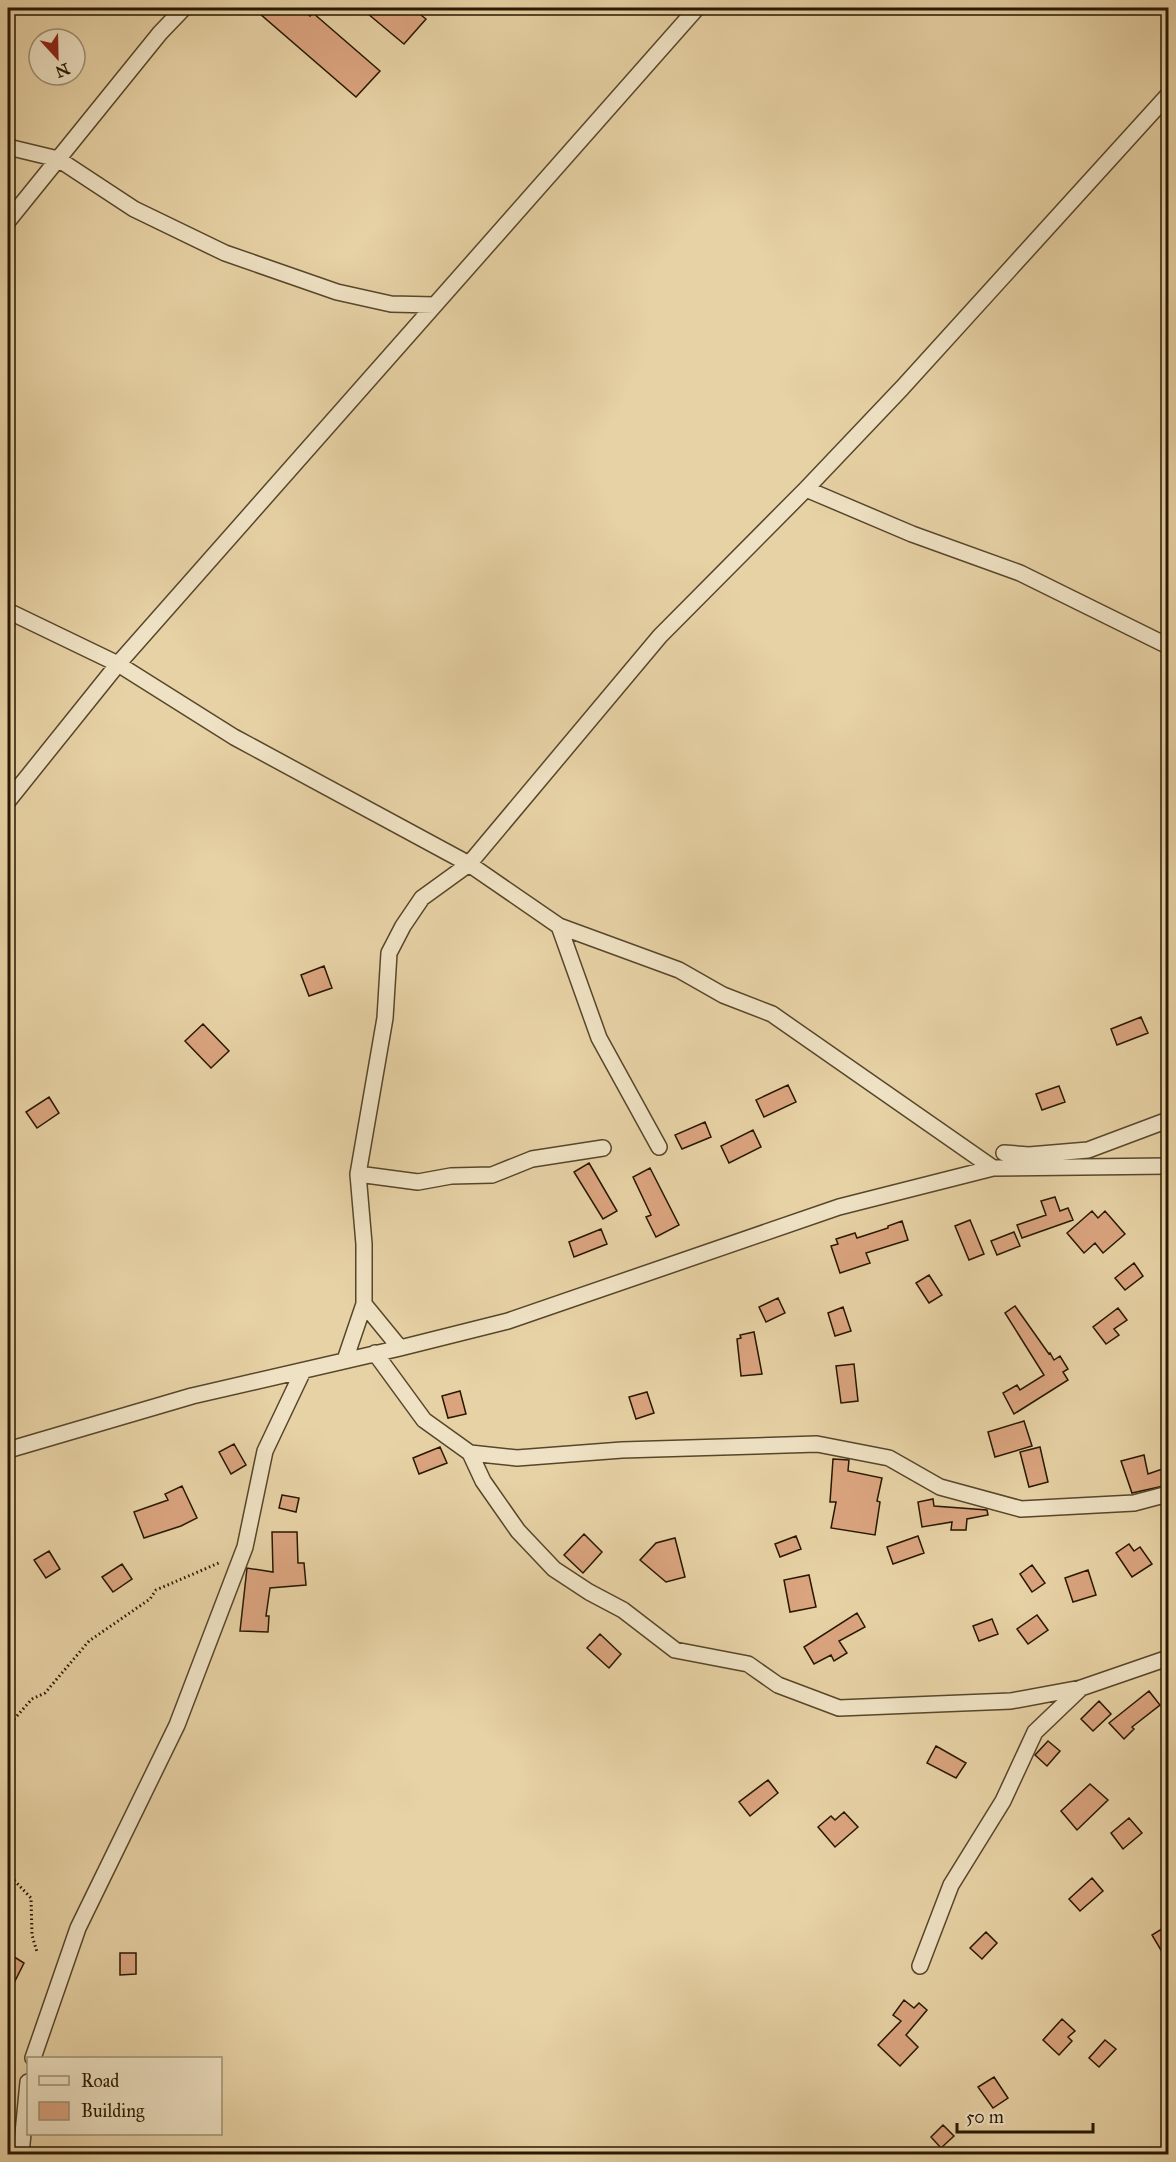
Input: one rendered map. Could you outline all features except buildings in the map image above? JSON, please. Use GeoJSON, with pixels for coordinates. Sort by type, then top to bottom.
{"type":"FeatureCollection","features":[{"type":"Feature","properties":{"kind":"street"},"geometry":{"type":"LineString","coordinates":[[8,221],[160,33],[184,8]]}},
{"type":"Feature","properties":{"kind":"street"},"geometry":{"type":"LineString","coordinates":[[8,801],[118,664],[697,8]]}},
{"type":"Feature","properties":{"kind":"street"},"geometry":{"type":"LineString","coordinates":[[345,1360],[364,1304],[364,1244],[358,1174],[385,1018],[389,953],[422,898],[470,864],[660,636],[806,489],[902,388],[1168,95]]}},
{"type":"Feature","properties":{"kind":"street"},"geometry":{"type":"LineString","coordinates":[[8,147],[58,159],[134,209],[225,253],[337,292],[391,304],[435,305]]}},
{"type":"Feature","properties":{"kind":"street"},"geometry":{"type":"LineString","coordinates":[[806,489],[912,534],[1020,573],[1168,646]]}},
{"type":"Feature","properties":{"kind":"street"},"geometry":{"type":"LineString","coordinates":[[8,611],[118,664],[234,737],[470,864],[559,926],[679,970],[723,996],[772,1014],[993,1168]]}},
{"type":"Feature","properties":{"kind":"street"},"geometry":{"type":"LineString","coordinates":[[559,926],[599,1038],[659,1147]]}},
{"type":"Feature","properties":{"kind":"street"},"geometry":{"type":"LineString","coordinates":[[1004,1153],[1029,1155],[1088,1150],[1168,1120]]}},
{"type":"Feature","properties":{"kind":"street"},"geometry":{"type":"LineString","coordinates":[[358,1174],[418,1182],[451,1176],[492,1175],[532,1159],[603,1148]]}},
{"type":"Feature","properties":{"kind":"street"},"geometry":{"type":"LineString","coordinates":[[8,1450],[192,1396],[508,1321],[839,1207],[993,1168],[1168,1166]]}},
{"type":"Feature","properties":{"kind":"street"},"geometry":{"type":"LineString","coordinates":[[364,1304],[400,1348]]}},
{"type":"Feature","properties":{"kind":"street"},"geometry":{"type":"LineString","coordinates":[[375,1353],[424,1420],[470,1453],[483,1481],[518,1531],[554,1569],[623,1610],[675,1650],[748,1664],[778,1686],[839,1708],[1011,1701],[1081,1688],[1168,1658]]}},
{"type":"Feature","properties":{"kind":"street"},"geometry":{"type":"LineString","coordinates":[[33,2057],[78,1928],[177,1725],[246,1547],[265,1451],[303,1371]]}},
{"type":"Feature","properties":{"kind":"street"},"geometry":{"type":"LineString","coordinates":[[470,1453],[518,1458],[622,1450],[817,1444],[889,1458],[940,1487],[1020,1509],[1134,1503],[1168,1494]]}},
{"type":"Feature","properties":{"kind":"street"},"geometry":{"type":"LineString","coordinates":[[920,1966],[951,1885],[1003,1801],[1035,1732],[1081,1688]]}},
{"type":"Feature","properties":{"kind":"street"},"geometry":{"type":"LineString","coordinates":[[21,2154],[27,2092]]}},
{"type":"Feature","properties":{"kind":"path"},"geometry":{"type":"LineString","coordinates":[[8,1726],[32,1699],[45,1693],[89,1641],[150,1599],[156,1590],[225,1560],[246,1547]]}},
{"type":"Feature","properties":{"kind":"path"},"geometry":{"type":"LineString","coordinates":[[8,1841],[12,1857],[13,1879]]}},
{"type":"Feature","properties":{"kind":"path"},"geometry":{"type":"LineString","coordinates":[[8,1872],[31,1898],[32,1935],[37,1952]]}}]}
